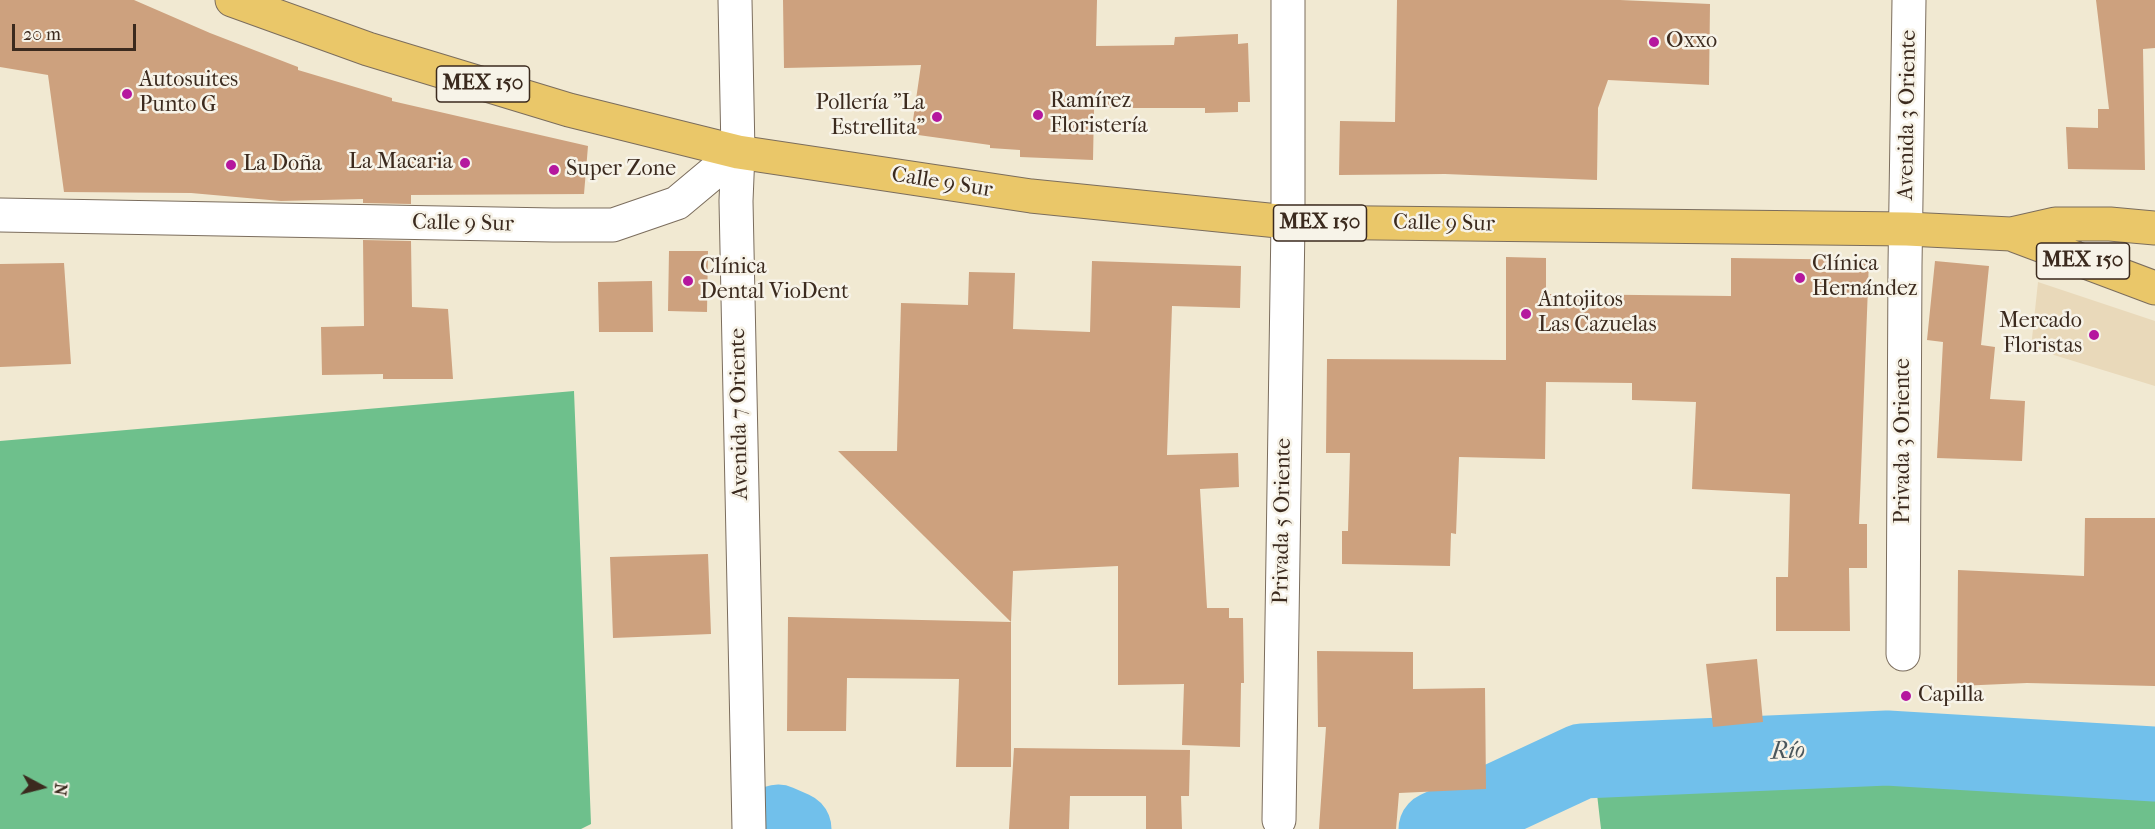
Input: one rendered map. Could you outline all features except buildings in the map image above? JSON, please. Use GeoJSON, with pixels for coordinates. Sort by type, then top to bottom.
{"type":"FeatureCollection","features":[{"type":"Feature","properties":{"kind":"main road","name":"MEX 150"},"geometry":{"type":"LineString","coordinates":[[232,0],[368,49],[558,107],[738,152]]}},
{"type":"Feature","properties":{"kind":"main road","name":"Calle 9 Sur"},"geometry":{"type":"LineString","coordinates":[[738,152],[1030,196],[1288,222],[1907,229]]}},
{"type":"Feature","properties":{"kind":"main road","name":"MEX 150"},"geometry":{"type":"LineString","coordinates":[[1907,229],[2011,234],[2055,224],[2110,224],[2155,228]]}},
{"type":"Feature","properties":{"kind":"main road","name":"MEX 150"},"geometry":{"type":"LineString","coordinates":[[2011,234],[2155,288]]}},
{"type":"Feature","properties":{"kind":"street","name":"Avenida 7 Oriente"},"geometry":{"type":"LineString","coordinates":[[735,0],[738,152],[736,213],[749,829]]}},
{"type":"Feature","properties":{"kind":"street","name":"Privada 5 Oriente"},"geometry":{"type":"LineString","coordinates":[[1278,820],[1288,222],[1288,0]]}},
{"type":"Feature","properties":{"kind":"street","name":"Avenida 3 Oriente"},"geometry":{"type":"LineString","coordinates":[[1907,229],[1909,0]]}},
{"type":"Feature","properties":{"kind":"street","name":"Calle 9 Sur"},"geometry":{"type":"LineString","coordinates":[[0,215],[613,225],[677,203],[738,152]]}},
{"type":"Feature","properties":{"kind":"street","name":"Privada 3 Oriente"},"geometry":{"type":"LineString","coordinates":[[1904,654],[1907,229]]}},
{"type":"Feature","properties":{"kind":"shaded area","name":"Mercado Floristas"},"geometry":{"type":"Polygon","coordinates":[[[2038,282],[2155,321],[2155,386],[2031,348],[2038,282]]]}},
{"type":"Feature","properties":{"kind":"green space"},"geometry":{"type":"Polygon","coordinates":[[[574,391],[591,824],[581,829],[0,829],[0,441],[574,391]]]}},
{"type":"Feature","properties":{"kind":"green space"},"geometry":{"type":"Polygon","coordinates":[[[1885,782],[2155,789],[2155,829],[1601,829],[1597,794],[1885,782]]]}},
{"type":"Feature","properties":{"kind":"waterway","name":"Río"},"geometry":{"type":"LineString","coordinates":[[1436,829],[1582,761],[1887,748],[2155,764]]}},
{"type":"Feature","properties":{"kind":"waterway","name":"Río"},"geometry":{"type":"LineString","coordinates":[[778,822],[794,829]]}},
{"type":"Feature","properties":{"kind":"place","name":"Oxxo"},"geometry":{"type":"Point","coordinates":[1654,42]}},
{"type":"Feature","properties":{"kind":"place","name":"Autosuites Punto G"},"geometry":{"type":"Point","coordinates":[127,94]}},
{"type":"Feature","properties":{"kind":"place","name":"Ramírez Floristería"},"geometry":{"type":"Point","coordinates":[1038,115]}},
{"type":"Feature","properties":{"kind":"place","name":"Pollería \"La Estrellita\""},"geometry":{"type":"Point","coordinates":[937,117]}},
{"type":"Feature","properties":{"kind":"place","name":"La Macaria"},"geometry":{"type":"Point","coordinates":[465,163]}},
{"type":"Feature","properties":{"kind":"place","name":"La Doña"},"geometry":{"type":"Point","coordinates":[231,165]}},
{"type":"Feature","properties":{"kind":"place","name":"Super Zone"},"geometry":{"type":"Point","coordinates":[554,170]}},
{"type":"Feature","properties":{"kind":"place","name":"Clínica Hernández"},"geometry":{"type":"Point","coordinates":[1800,278]}},
{"type":"Feature","properties":{"kind":"place","name":"Clínica Dental VioDent"},"geometry":{"type":"Point","coordinates":[688,281]}},
{"type":"Feature","properties":{"kind":"place","name":"Antojitos Las Cazuelas"},"geometry":{"type":"Point","coordinates":[1526,314]}},
{"type":"Feature","properties":{"kind":"place","name":"Mercado Floristas"},"geometry":{"type":"Point","coordinates":[2094,335]}},
{"type":"Feature","properties":{"kind":"place","name":"Capilla"},"geometry":{"type":"Point","coordinates":[1906,696]}}]}
